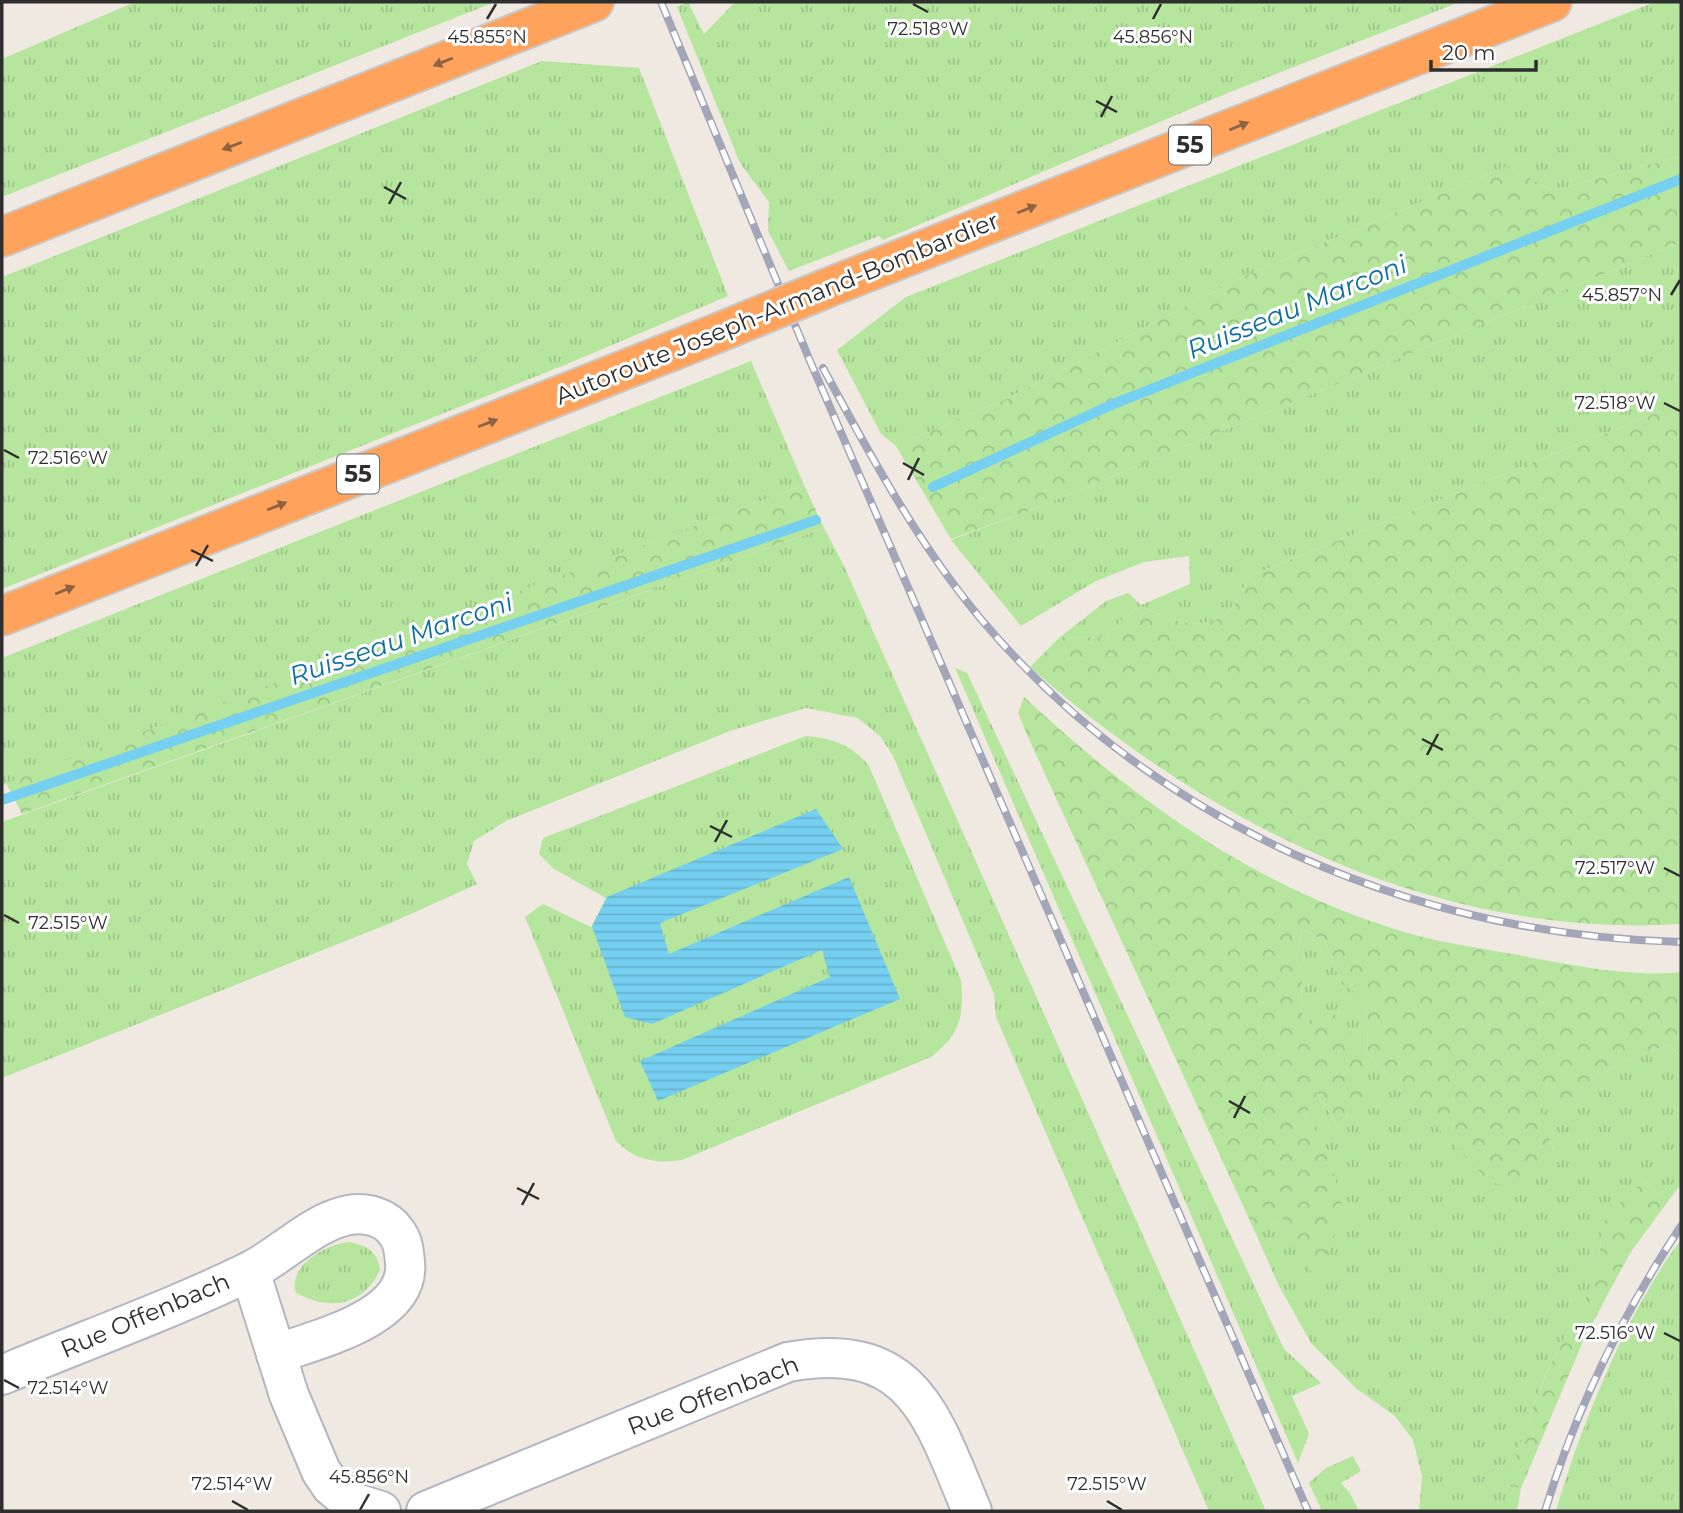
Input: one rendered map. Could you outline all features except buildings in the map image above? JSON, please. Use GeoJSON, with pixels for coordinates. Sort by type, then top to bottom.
{"type":"FeatureCollection","features":[{"type":"Feature","properties":{"kind":"highway","name":"Autoroute Joseph-Armand-Bombardier"},"geometry":{"type":"LineString","coordinates":[[2,616],[1552,2]]}},
{"type":"Feature","properties":{"kind":"highway"},"geometry":{"type":"LineString","coordinates":[[2,237],[585,6]]}},
{"type":"Feature","properties":{"kind":"street","name":"Rue Offenbach"},"geometry":{"type":"LineString","coordinates":[[2,1376],[250,1271],[331,1219],[348,1215],[369,1215],[389,1224],[396,1231],[404,1249],[406,1272],[400,1288],[378,1312],[357,1324],[276,1354]]}},
{"type":"Feature","properties":{"kind":"street","name":"Rue Offenbach"},"geometry":{"type":"LineString","coordinates":[[250,1271],[289,1395],[321,1471],[331,1486],[349,1501],[381,1511]]}},
{"type":"Feature","properties":{"kind":"street","name":"Rue Offenbach"},"geometry":{"type":"LineString","coordinates":[[426,1511],[788,1362],[840,1356],[890,1373],[910,1388],[928,1409],[972,1511]]}},
{"type":"Feature","properties":{"kind":"green space"},"geometry":{"type":"Polygon","coordinates":[[[135,2],[495,2],[2,197],[2,59],[135,2]]]}},
{"type":"Feature","properties":{"kind":"green space"},"geometry":{"type":"Polygon","coordinates":[[[688,2],[704,34],[735,2],[1460,2],[1230,92],[883,240],[879,236],[789,271],[768,231],[769,202],[740,163],[677,7],[688,2]]]}},
{"type":"Feature","properties":{"kind":"green space"},"geometry":{"type":"Polygon","coordinates":[[[1655,2],[1681,2],[1681,156],[1552,191],[1508,166],[1247,275],[1006,399],[896,446],[881,434],[837,350],[906,297],[1655,2]]]}},
{"type":"Feature","properties":{"kind":"green space"},"geometry":{"type":"Polygon","coordinates":[[[542,61],[639,68],[728,296],[567,364],[2,589],[2,277],[542,61]]]}},
{"type":"Feature","properties":{"kind":"green space"},"geometry":{"type":"Polygon","coordinates":[[[1681,156],[1681,242],[1026,512],[951,539],[896,446],[1006,399],[1247,275],[1508,166],[1552,191],[1681,156]]]}},
{"type":"Feature","properties":{"kind":"green space"},"geometry":{"type":"Polygon","coordinates":[[[1681,242],[1681,403],[1250,576],[1233,607],[1215,620],[1194,624],[1172,620],[1141,606],[1123,619],[1107,637],[1059,638],[1106,601],[1128,593],[1141,605],[1190,584],[1189,556],[1144,562],[1096,581],[1021,626],[951,540],[1026,512],[1681,242]]]}},
{"type":"Feature","properties":{"kind":"green space"},"geometry":{"type":"Polygon","coordinates":[[[751,361],[804,485],[2,785],[2,658],[751,361]]]}},
{"type":"Feature","properties":{"kind":"green space"},"geometry":{"type":"Polygon","coordinates":[[[1681,403],[1681,924],[1590,924],[1502,912],[1415,891],[1331,860],[1250,822],[1173,776],[1099,724],[1030,667],[1059,638],[1107,637],[1123,619],[1141,606],[1172,620],[1194,624],[1215,620],[1233,607],[1250,576],[1681,403]]]}},
{"type":"Feature","properties":{"kind":"green space"},"geometry":{"type":"Polygon","coordinates":[[[804,485],[824,528],[22,814],[6,783],[804,485]]]}},
{"type":"Feature","properties":{"kind":"green space"},"geometry":{"type":"Polygon","coordinates":[[[824,528],[843,564],[1266,1511],[1209,1511],[996,1017],[994,994],[893,756],[881,737],[858,718],[806,708],[730,731],[506,821],[474,841],[467,864],[477,884],[393,922],[2,1078],[2,822],[824,528]]]}},
{"type":"Feature","properties":{"kind":"green space"},"geometry":{"type":"Polygon","coordinates":[[[955,668],[967,673],[1284,1349],[1321,1383],[1292,1396],[1309,1434],[1298,1463],[955,668]]]}},
{"type":"Feature","properties":{"kind":"green space"},"geometry":{"type":"Polygon","coordinates":[[[1024,697],[1111,772],[1200,837],[1296,890],[1349,913],[1432,939],[1557,962],[1622,972],[1681,972],[1681,1057],[1669,1045],[1645,1053],[1595,1077],[1570,1099],[1540,1109],[1554,1152],[1543,1172],[1511,1188],[1488,1181],[1368,1054],[1366,1001],[1341,983],[1325,941],[1302,929],[1296,959],[1302,979],[1301,1011],[1310,1024],[1334,1014],[1351,1034],[1365,1063],[1362,1101],[1340,1130],[1316,1091],[1306,1116],[1329,1155],[1345,1215],[1314,1277],[1282,1218],[1256,1234],[1028,737],[1018,713],[1024,697]]]}},
{"type":"Feature","properties":{"kind":"green space"},"geometry":{"type":"Polygon","coordinates":[[[806,736],[841,744],[856,753],[869,766],[961,980],[962,1004],[958,1023],[949,1040],[931,1057],[682,1160],[654,1161],[638,1156],[616,1141],[525,917],[543,904],[591,927],[606,898],[554,869],[539,854],[543,838],[806,736]]]}},
{"type":"Feature","properties":{"kind":"green space"},"geometry":{"type":"Polygon","coordinates":[[[1302,929],[1325,941],[1341,982],[1366,1000],[1368,1054],[1489,1181],[1554,1151],[1539,1109],[1570,1099],[1595,1077],[1645,1053],[1669,1045],[1681,1057],[1681,1184],[1669,1200],[1645,1182],[1601,1226],[1600,1249],[1590,1288],[1544,1379],[1506,1486],[1521,1488],[1517,1511],[1419,1511],[1422,1476],[1413,1440],[1395,1416],[1357,1389],[1311,1343],[1278,1284],[1256,1234],[1282,1218],[1314,1276],[1329,1155],[1306,1116],[1315,1090],[1340,1130],[1310,1024],[1301,1011],[1302,979],[1296,959],[1302,929]]]}},
{"type":"Feature","properties":{"kind":"green space"},"geometry":{"type":"Polygon","coordinates":[[[1645,1182],[1669,1200],[1630,1253],[1584,1339],[1521,1488],[1506,1486],[1553,1360],[1590,1288],[1600,1249],[1601,1226],[1626,1195],[1645,1182]]]}},
{"type":"Feature","properties":{"kind":"green space"},"geometry":{"type":"Polygon","coordinates":[[[1681,1240],[1681,1380],[1667,1382],[1681,1415],[1681,1511],[1556,1511],[1578,1444],[1608,1370],[1643,1299],[1681,1240]]]}},
{"type":"Feature","properties":{"kind":"green space"},"geometry":{"type":"Polygon","coordinates":[[[349,1242],[370,1250],[379,1264],[380,1270],[364,1291],[355,1298],[333,1303],[308,1299],[296,1293],[297,1274],[310,1258],[330,1247],[349,1242]]]}},
{"type":"Feature","properties":{"kind":"green space"},"geometry":{"type":"Polygon","coordinates":[[[1681,1380],[1681,1415],[1667,1382],[1681,1380]]]}},
{"type":"Feature","properties":{"kind":"green space"},"geometry":{"type":"Polygon","coordinates":[[[1353,1456],[1361,1471],[1341,1483],[1350,1493],[1359,1511],[1322,1511],[1309,1483],[1326,1468],[1353,1456]]]}},
{"type":"Feature","properties":{"kind":"water"},"geometry":{"type":"Polygon","coordinates":[[[816,809],[843,849],[660,923],[669,954],[849,877],[900,999],[658,1101],[640,1061],[830,977],[822,950],[652,1024],[625,1017],[592,927],[607,897],[816,809]]]}},
{"type":"Feature","properties":{"kind":"waterway","name":"Ruisseau Marconi"},"geometry":{"type":"LineString","coordinates":[[933,487],[1111,405],[1681,179]]}},
{"type":"Feature","properties":{"kind":"waterway","name":"Ruisseau Marconi"},"geometry":{"type":"LineString","coordinates":[[2,800],[816,520]]}},
{"type":"Feature","properties":{"kind":"railway"},"geometry":{"type":"LineString","coordinates":[[661,2],[810,361],[1308,1511]]}},
{"type":"Feature","properties":{"kind":"railway"},"geometry":{"type":"LineString","coordinates":[[823,368],[896,497],[957,589],[980,618],[1049,691],[1125,755],[1208,810],[1296,855],[1388,891],[1483,918],[1581,935],[1681,942]]}},
{"type":"Feature","properties":{"kind":"railway"},"geometry":{"type":"LineString","coordinates":[[1545,1511],[1571,1436],[1602,1363],[1639,1294],[1681,1226]]}}]}
